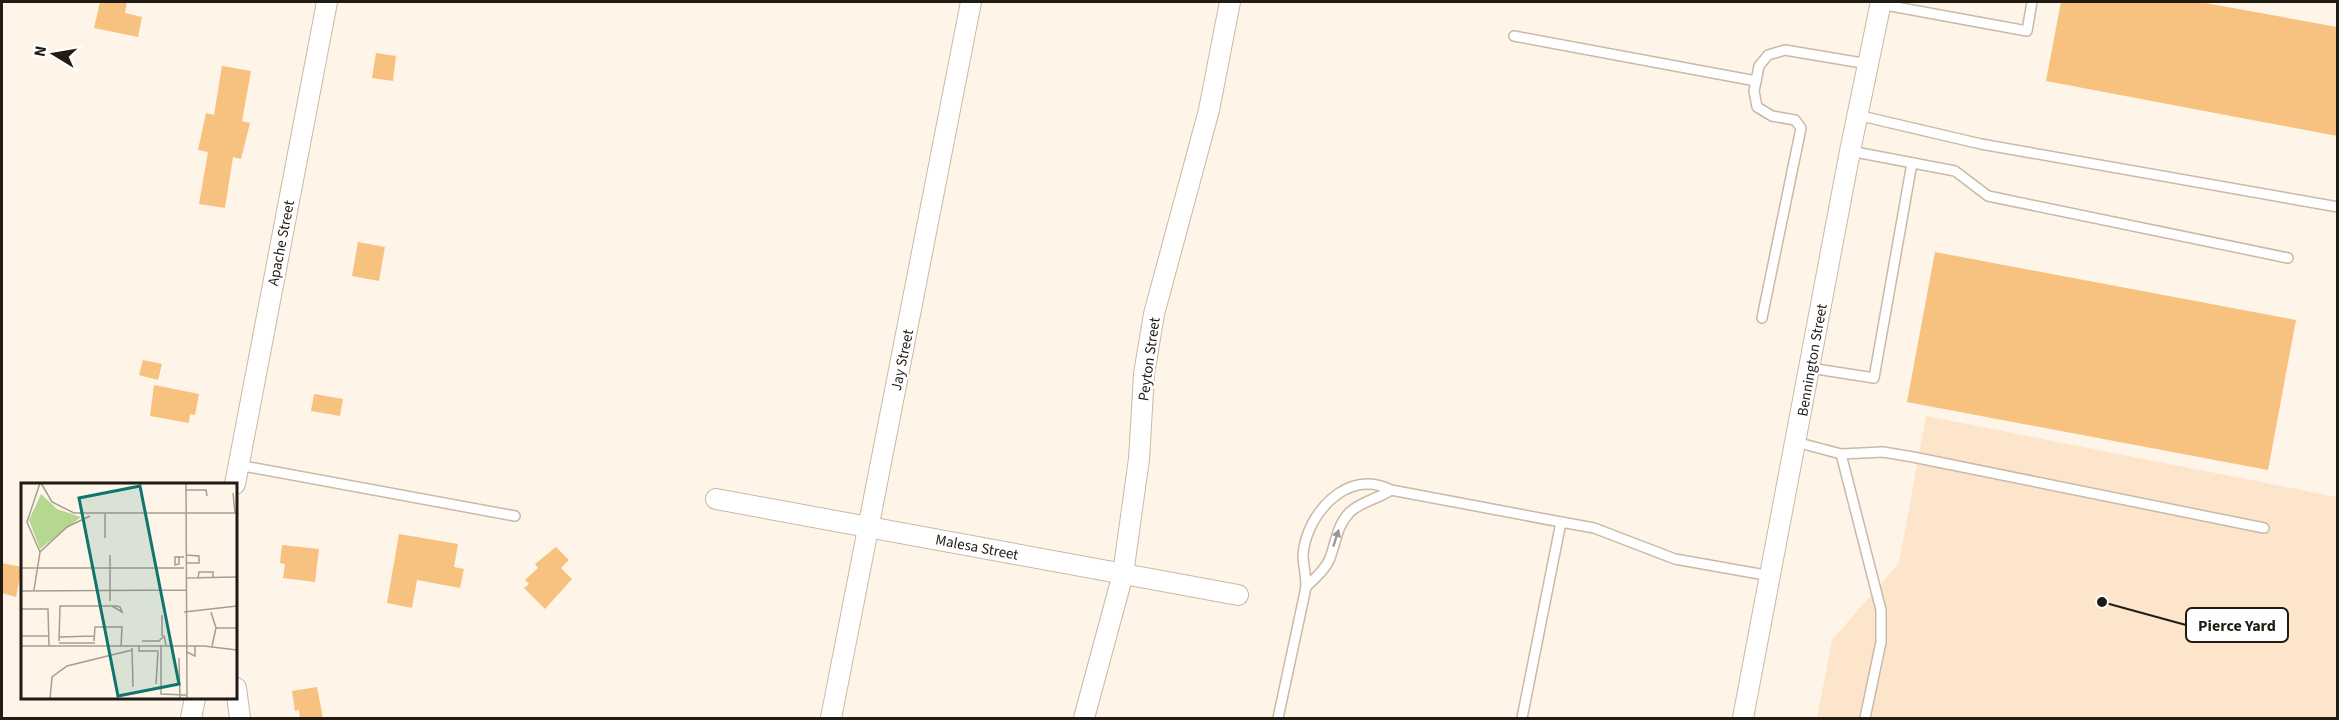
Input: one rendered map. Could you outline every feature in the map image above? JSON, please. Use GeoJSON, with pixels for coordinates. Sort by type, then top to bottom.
{"type":"FeatureCollection","features":[{"type":"Feature","properties":{"kind":"street","name":"Apache Street"},"geometry":{"type":"LineString","coordinates":[[237,475],[327,2]]}},
{"type":"Feature","properties":{"kind":"street","name":"Jay Street"},"geometry":{"type":"LineString","coordinates":[[831,718],[971,2]]}},
{"type":"Feature","properties":{"kind":"street","name":"Peyton Street"},"geometry":{"type":"LineString","coordinates":[[1084,718],[1123,574],[1139,459],[1144,374],[1154,314],[1209,110],[1230,2]]}},
{"type":"Feature","properties":{"kind":"street","name":"Bennington Street"},"geometry":{"type":"LineString","coordinates":[[1743,718],[1850,151],[1881,3]]}},
{"type":"Feature","properties":{"kind":"street","name":"Malesa Street"},"geometry":{"type":"LineString","coordinates":[[716,498],[1238,594]]}},
{"type":"Feature","properties":{"kind":"street"},"geometry":{"type":"LineString","coordinates":[[237,696],[240,718]]}},
{"type":"Feature","properties":{"kind":"street"},"geometry":{"type":"LineString","coordinates":[[191,718],[195,699]]}},
{"type":"Feature","properties":{"kind":"lane"},"geometry":{"type":"LineString","coordinates":[[1881,3],[1928,6],[2027,31],[2032,2]]}},
{"type":"Feature","properties":{"kind":"lane"},"geometry":{"type":"LineString","coordinates":[[1514,36],[1756,81]]}},
{"type":"Feature","properties":{"kind":"lane"},"geometry":{"type":"LineString","coordinates":[[1762,318],[1801,128],[1795,120],[1772,116],[1757,106],[1754,91],[1759,66],[1768,55],[1785,50],[1868,64]]}},
{"type":"Feature","properties":{"kind":"lane"},"geometry":{"type":"LineString","coordinates":[[1857,115],[1981,144],[2337,207]]}},
{"type":"Feature","properties":{"kind":"lane"},"geometry":{"type":"LineString","coordinates":[[1850,151],[1955,171],[1988,196],[2288,258]]}},
{"type":"Feature","properties":{"kind":"lane"},"geometry":{"type":"LineString","coordinates":[[1810,368],[1874,378],[1912,163]]}},
{"type":"Feature","properties":{"kind":"lane"},"geometry":{"type":"LineString","coordinates":[[1796,442],[1840,454],[1883,452],[1912,457],[2264,528]]}},
{"type":"Feature","properties":{"kind":"lane"},"geometry":{"type":"LineString","coordinates":[[1840,454],[1881,610],[1881,642],[1865,718]]}},
{"type":"Feature","properties":{"kind":"lane"},"geometry":{"type":"LineString","coordinates":[[237,475],[515,516]]}},
{"type":"Feature","properties":{"kind":"lane"},"geometry":{"type":"LineString","coordinates":[[1278,718],[1306,587],[1303,555],[1314,517],[1332,496],[1353,487],[1383,485],[1391,490],[1594,528],[1675,559],[1771,576]]}},
{"type":"Feature","properties":{"kind":"lane"},"geometry":{"type":"LineString","coordinates":[[1306,587],[1330,561],[1341,523],[1349,513],[1360,504],[1381,497],[1391,490]]}},
{"type":"Feature","properties":{"kind":"lane"},"geometry":{"type":"LineString","coordinates":[[1522,718],[1561,522]]}},
{"type":"Feature","properties":{"kind":"shaded area"},"geometry":{"type":"Polygon","coordinates":[[[1926,416],[2337,497],[2337,718],[1817,718],[1832,640],[1899,563],[1926,416]]]}},
{"type":"Feature","properties":{"kind":"building"},"geometry":{"type":"Polygon","coordinates":[[[100,2],[127,2],[125,13],[142,17],[138,37],[94,28],[100,2]]]}},
{"type":"Feature","properties":{"kind":"building"},"geometry":{"type":"Polygon","coordinates":[[[2061,2],[2200,2],[2337,27],[2337,136],[2046,81],[2061,2]]]}},
{"type":"Feature","properties":{"kind":"building"},"geometry":{"type":"Polygon","coordinates":[[[376,53],[396,56],[393,81],[372,78],[376,53]]]}},
{"type":"Feature","properties":{"kind":"building"},"geometry":{"type":"Polygon","coordinates":[[[222,66],[251,71],[242,121],[250,123],[241,159],[233,157],[225,208],[199,204],[208,152],[198,150],[206,113],[214,115],[222,66]]]}},
{"type":"Feature","properties":{"kind":"building"},"geometry":{"type":"Polygon","coordinates":[[[358,242],[385,247],[379,281],[352,276],[358,242]]]}},
{"type":"Feature","properties":{"kind":"building"},"geometry":{"type":"Polygon","coordinates":[[[1935,252],[2296,320],[2268,470],[1907,402],[1935,252]]]}},
{"type":"Feature","properties":{"kind":"building"},"geometry":{"type":"Polygon","coordinates":[[[143,360],[162,364],[158,380],[139,375],[143,360]]]}},
{"type":"Feature","properties":{"kind":"building"},"geometry":{"type":"Polygon","coordinates":[[[154,385],[199,394],[195,415],[190,414],[189,423],[150,416],[154,385]]]}},
{"type":"Feature","properties":{"kind":"building"},"geometry":{"type":"Polygon","coordinates":[[[314,394],[343,399],[340,416],[311,411],[314,394]]]}},
{"type":"Feature","properties":{"kind":"building"},"geometry":{"type":"Polygon","coordinates":[[[399,534],[458,544],[454,567],[464,569],[460,588],[417,580],[412,608],[387,603],[399,534]]]}},
{"type":"Feature","properties":{"kind":"building"},"geometry":{"type":"Polygon","coordinates":[[[282,545],[319,549],[315,582],[283,578],[285,564],[280,563],[282,545]]]}},
{"type":"Feature","properties":{"kind":"building"},"geometry":{"type":"Polygon","coordinates":[[[556,547],[569,560],[561,568],[572,579],[545,609],[524,588],[529,584],[525,580],[538,568],[535,564],[556,547]]]}},
{"type":"Feature","properties":{"kind":"building"},"geometry":{"type":"Polygon","coordinates":[[[2,563],[21,567],[16,597],[2,593],[2,563]]]}},
{"type":"Feature","properties":{"kind":"building"},"geometry":{"type":"Polygon","coordinates":[[[317,687],[323,718],[300,718],[299,710],[295,711],[292,691],[317,687]]]}},
{"type":"Feature","properties":{"kind":"place","name":"Pierce Yard"},"geometry":{"type":"Point","coordinates":[2102,602]}}]}
